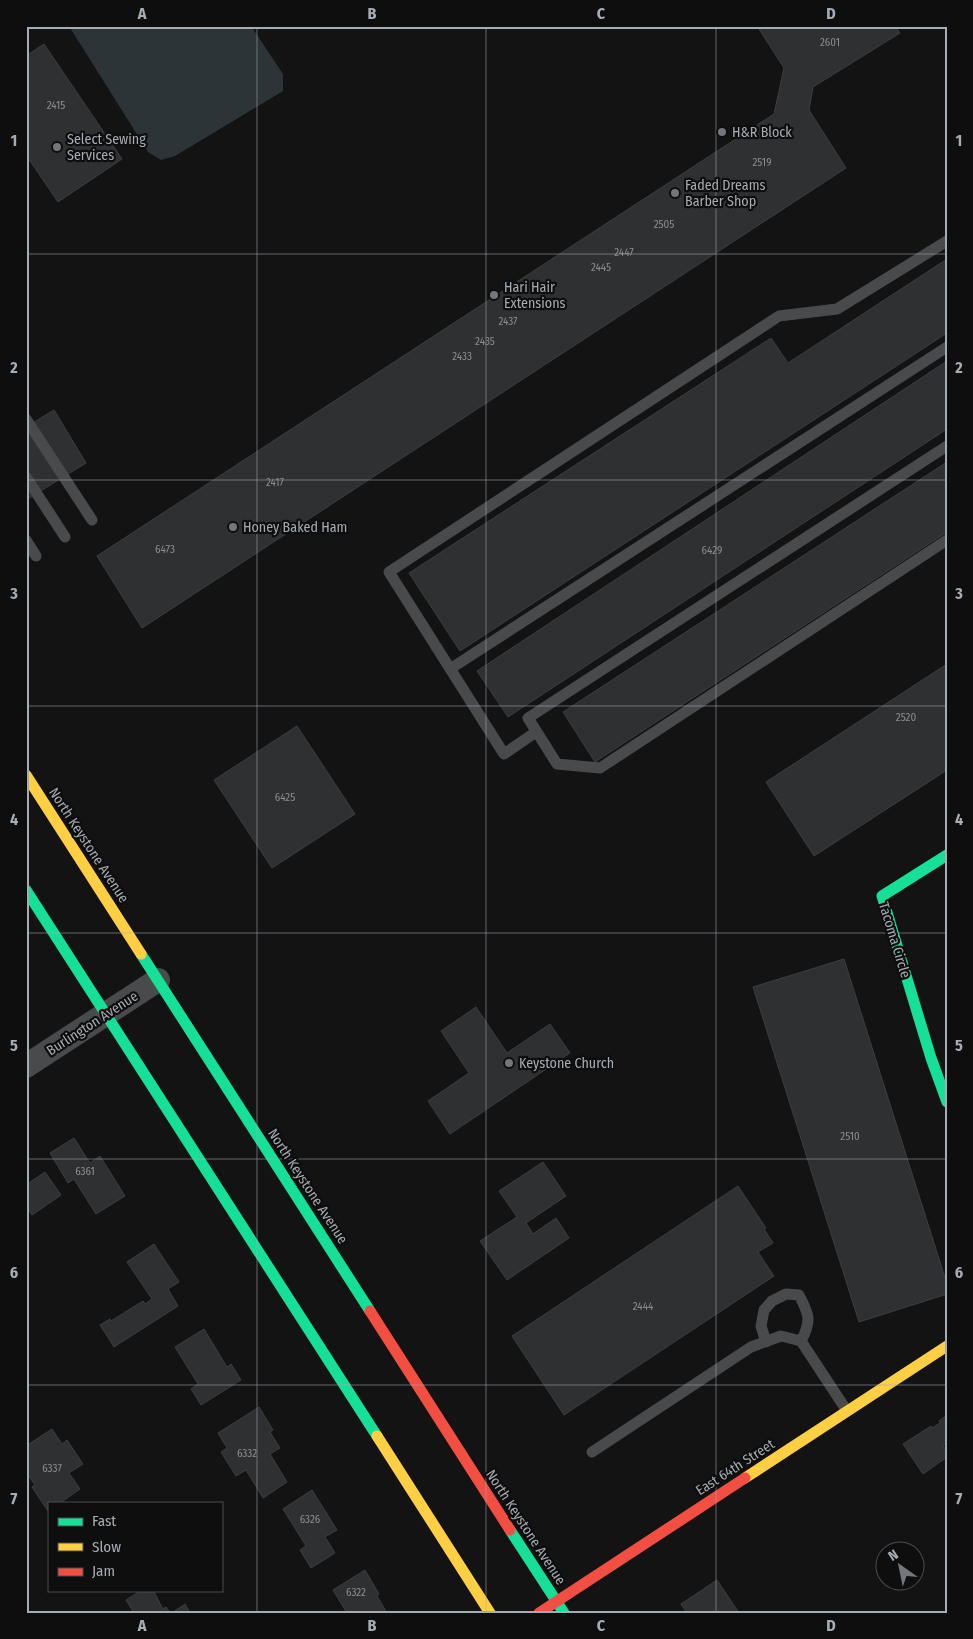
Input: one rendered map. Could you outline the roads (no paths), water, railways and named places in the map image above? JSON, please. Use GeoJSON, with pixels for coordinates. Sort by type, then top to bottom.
{"type":"FeatureCollection","features":[{"type":"Feature","properties":{"kind":"main road","name":"North Keystone Avenue"},"geometry":{"type":"LineString","coordinates":[[26,775],[564,1613]]}},
{"type":"Feature","properties":{"kind":"main road","name":"Tacoma Circle"},"geometry":{"type":"LineString","coordinates":[[947,855],[882,896],[939,1056],[947,1102]]}},
{"type":"Feature","properties":{"kind":"main road"},"geometry":{"type":"LineString","coordinates":[[26,890],[490,1613]]}},
{"type":"Feature","properties":{"kind":"main road","name":"East 64th Street"},"geometry":{"type":"LineString","coordinates":[[539,1613],[947,1346]]}},
{"type":"Feature","properties":{"kind":"street","name":"Burlington Avenue"},"geometry":{"type":"LineString","coordinates":[[26,1066],[158,980]]}},
{"type":"Feature","properties":{"kind":"lane"},"geometry":{"type":"LineString","coordinates":[[536,732],[504,754],[388,572],[779,316],[837,309],[947,241]]}},
{"type":"Feature","properties":{"kind":"lane"},"geometry":{"type":"LineString","coordinates":[[450,669],[947,347]]}},
{"type":"Feature","properties":{"kind":"lane"},"geometry":{"type":"LineString","coordinates":[[26,419],[92,520]]}},
{"type":"Feature","properties":{"kind":"lane"},"geometry":{"type":"LineString","coordinates":[[947,446],[528,718],[557,764],[600,768],[947,540]]}},
{"type":"Feature","properties":{"kind":"lane"},"geometry":{"type":"LineString","coordinates":[[26,477],[65,538]]}},
{"type":"Feature","properties":{"kind":"lane"},"geometry":{"type":"LineString","coordinates":[[26,540],[36,556]]}},
{"type":"Feature","properties":{"kind":"lane"},"geometry":{"type":"LineString","coordinates":[[766,1342],[761,1326],[764,1310],[772,1301],[786,1294],[799,1295],[808,1311],[808,1328],[801,1341]]}},
{"type":"Feature","properties":{"kind":"lane"},"geometry":{"type":"LineString","coordinates":[[592,1452],[751,1347],[781,1336],[801,1341],[847,1411]]}},
{"type":"Feature","properties":{"kind":"place","name":"H&R Block"},"geometry":{"type":"Point","coordinates":[722,132]}},
{"type":"Feature","properties":{"kind":"place","name":"Select Sewing Services"},"geometry":{"type":"Point","coordinates":[57,147]}},
{"type":"Feature","properties":{"kind":"place","name":"Faded Dreams Barber Shop"},"geometry":{"type":"Point","coordinates":[675,193]}},
{"type":"Feature","properties":{"kind":"place","name":"Hari Hair Extensions"},"geometry":{"type":"Point","coordinates":[494,295]}},
{"type":"Feature","properties":{"kind":"place","name":"Honey Baked Ham"},"geometry":{"type":"Point","coordinates":[233,527]}},
{"type":"Feature","properties":{"kind":"place","name":"Keystone Church"},"geometry":{"type":"Point","coordinates":[509,1063]}}]}
